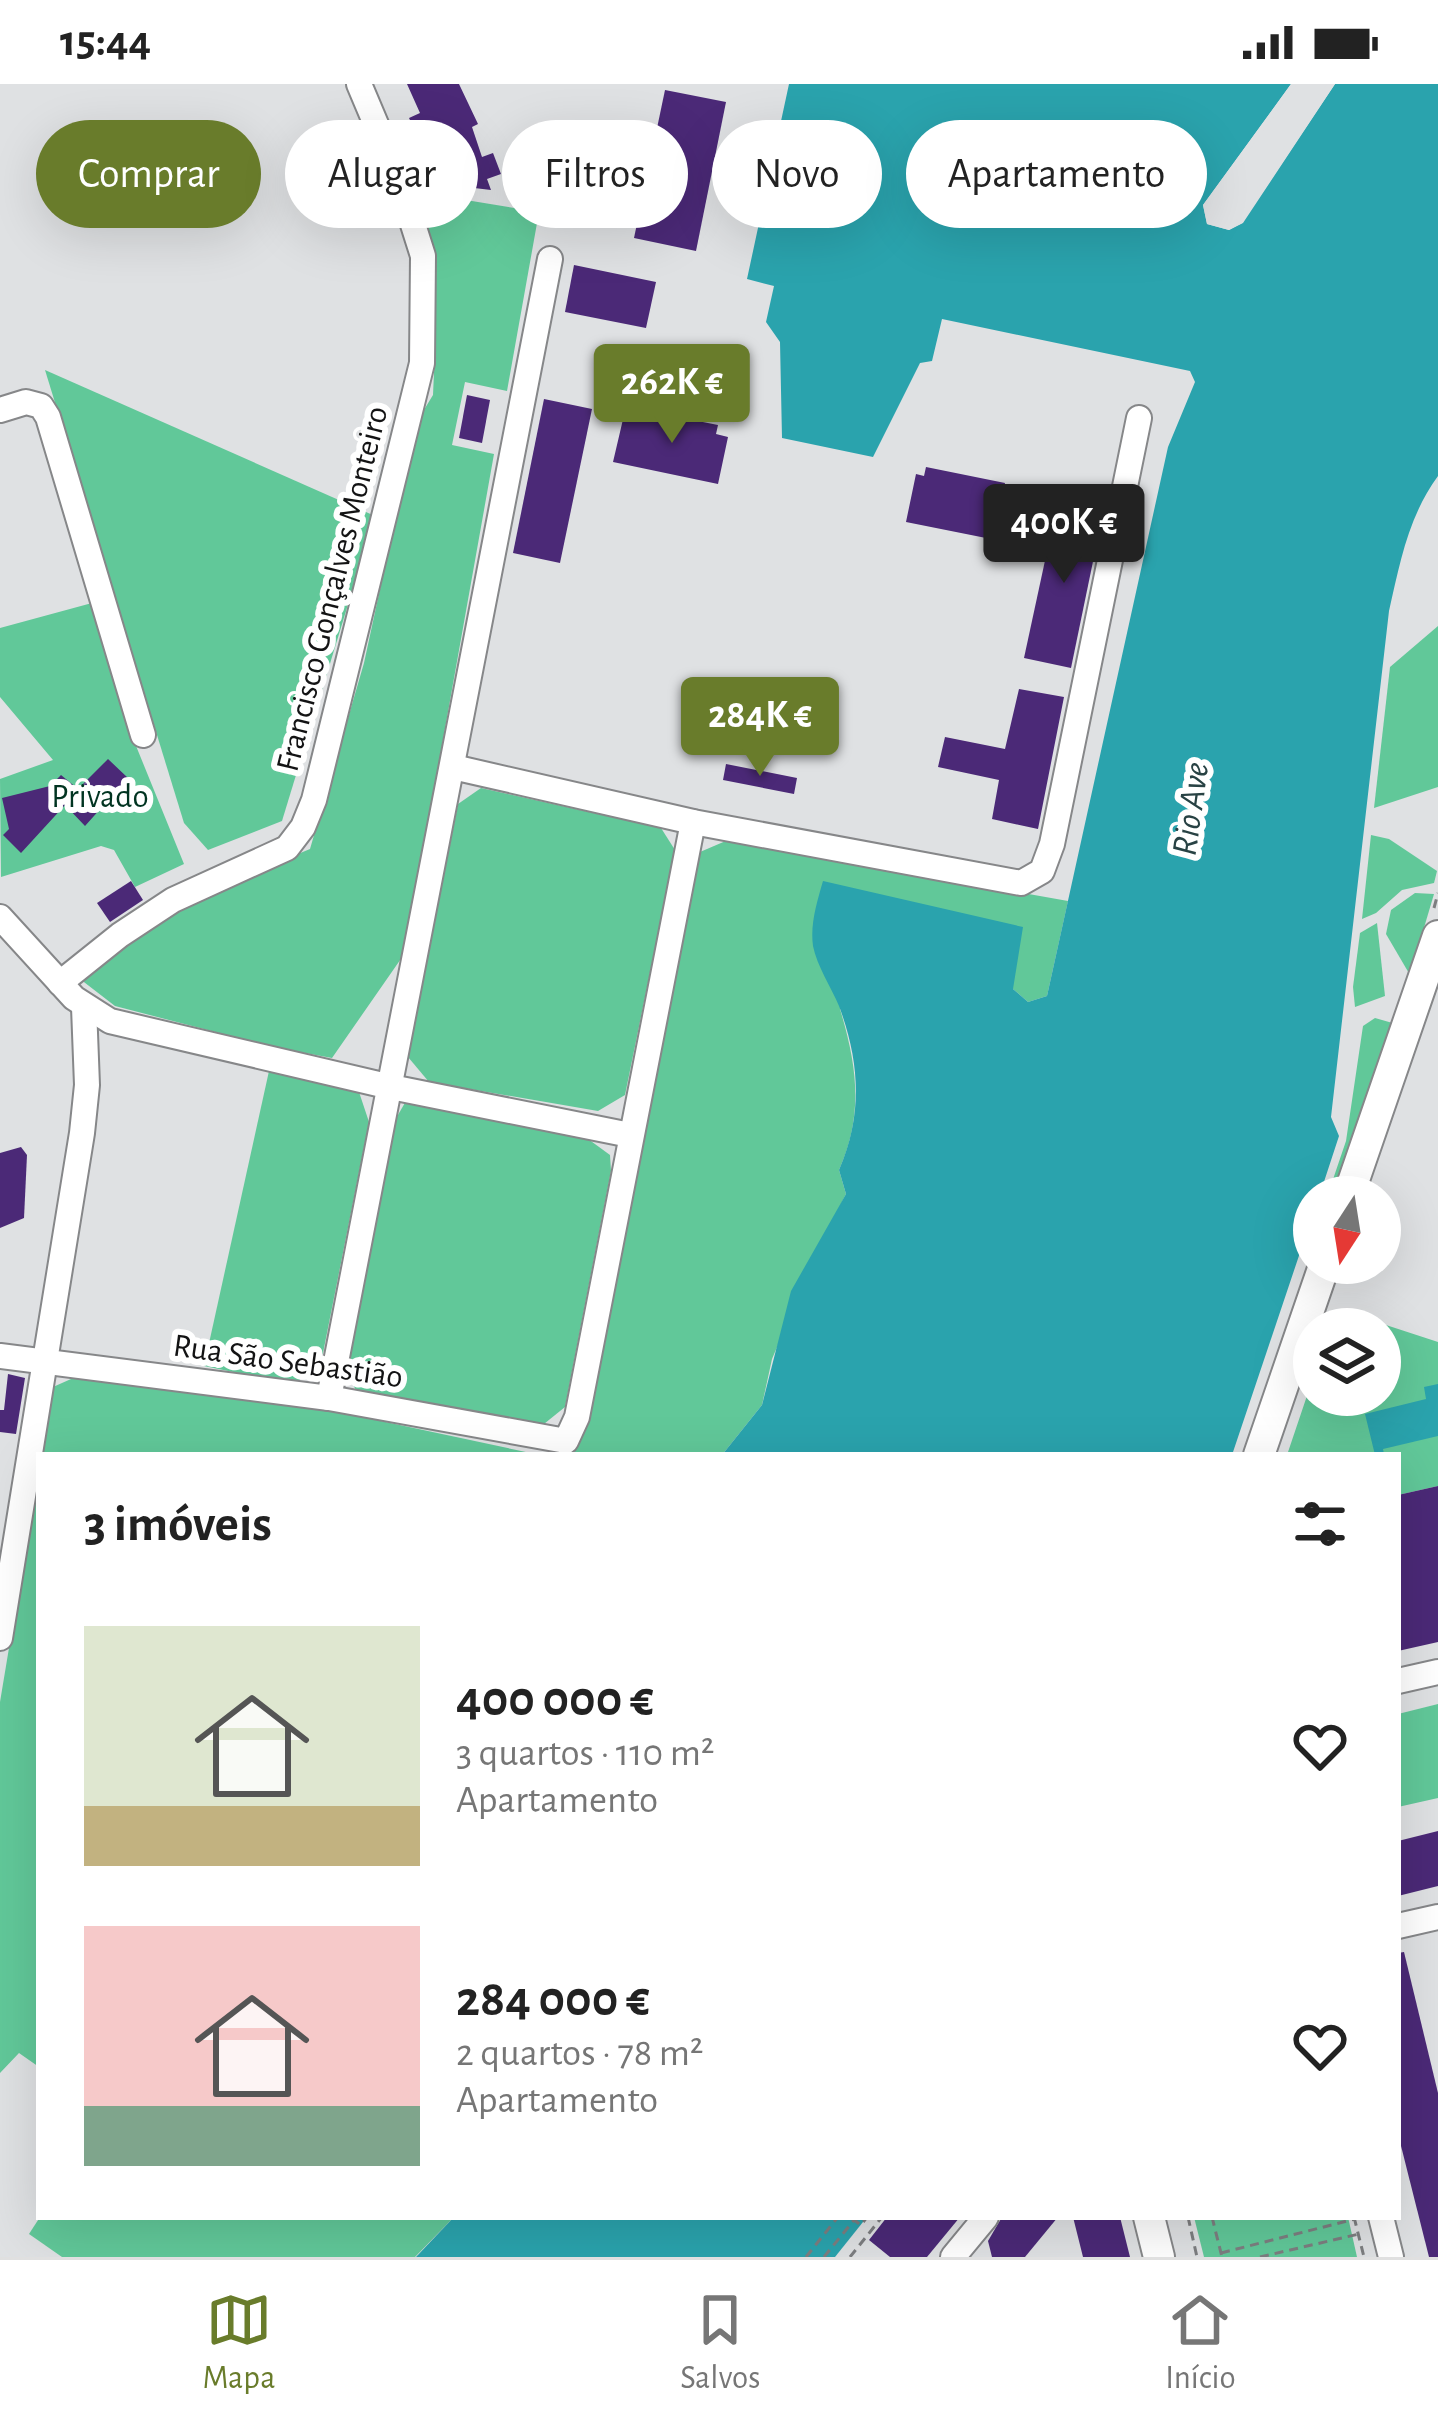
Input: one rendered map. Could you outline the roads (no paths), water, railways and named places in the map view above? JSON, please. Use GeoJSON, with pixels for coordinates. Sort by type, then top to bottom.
{"type":"FeatureCollection","features":[{"type":"Feature","properties":{"kind":"main road"},"geometry":{"type":"LineString","coordinates":[[1355,1176],[1438,936]]}},
{"type":"Feature","properties":{"kind":"main road"},"geometry":{"type":"LineString","coordinates":[[1260,1452],[1318,1284]]}},
{"type":"Feature","properties":{"kind":"main road"},"geometry":{"type":"LineString","coordinates":[[1150,2220],[1159,2257]]}},
{"type":"Feature","properties":{"kind":"street","name":"Francisco Gonçalves Monteiro"},"geometry":{"type":"LineString","coordinates":[[59,983],[173,900],[287,848],[303,827],[314,800],[422,363],[423,256],[397,174],[359,84]]}},
{"type":"Feature","properties":{"kind":"street"},"geometry":{"type":"LineString","coordinates":[[329,1398],[550,259]]}},
{"type":"Feature","properties":{"kind":"street"},"geometry":{"type":"LineString","coordinates":[[0,410],[26,402],[41,406],[48,417],[143,734]]}},
{"type":"Feature","properties":{"kind":"street"},"geometry":{"type":"LineString","coordinates":[[453,767],[693,822],[1021,883],[1042,871],[1052,844],[1138,418]]}},
{"type":"Feature","properties":{"kind":"street"},"geometry":{"type":"LineString","coordinates":[[0,917],[83,1006],[110,1021],[391,1087],[630,1135],[693,822]]}},
{"type":"Feature","properties":{"kind":"street"},"geometry":{"type":"LineString","coordinates":[[0,1638],[87,1085],[83,1006]]}},
{"type":"Feature","properties":{"kind":"street","name":"Rua São Sebastião"},"geometry":{"type":"LineString","coordinates":[[0,1356],[329,1398],[566,1441],[578,1417],[630,1135]]}},
{"type":"Feature","properties":{"kind":"street"},"geometry":{"type":"LineString","coordinates":[[1401,1680],[1438,1672]]}},
{"type":"Feature","properties":{"kind":"street"},"geometry":{"type":"LineString","coordinates":[[1401,1925],[1438,1917]]}},
{"type":"Feature","properties":{"kind":"street"},"geometry":{"type":"LineString","coordinates":[[953,2257],[984,2220]]}},
{"type":"Feature","properties":{"kind":"street"},"geometry":{"type":"LineString","coordinates":[[1382,2220],[1391,2257]]}},
{"type":"Feature","properties":{"kind":"water","name":"Rio Ave"},"geometry":{"type":"Polygon","coordinates":[[[789,84],[1291,84],[1207,200],[1207,120],[906,120],[906,228],[1207,228],[1207,224],[1229,230],[1243,223],[1335,84],[1438,84],[1438,476],[1412,524],[1389,611],[1331,1117],[1339,1136],[1326,1176],[1293,1176],[1293,1273],[1233,1452],[724,1452],[762,1405],[791,1291],[846,1194],[839,1170],[852,1129],[855,1068],[839,1006],[813,946],[813,921],[823,881],[1023,927],[1013,989],[1028,1002],[1047,996],[1168,447],[1195,382],[1190,371],[942,319],[932,361],[920,363],[873,457],[782,438],[780,342],[766,322],[774,286],[747,279],[758,228],[882,228],[882,120],[781,120],[789,84]]]}},
{"type":"Feature","properties":{"kind":"water"},"geometry":{"type":"Polygon","coordinates":[[[1438,1384],[1438,1436],[1374,1452],[1365,1416],[1401,1416],[1401,1405],[1426,1399],[1424,1387],[1438,1384]]]}},
{"type":"Feature","properties":{"kind":"water"},"geometry":{"type":"Polygon","coordinates":[[[451,2220],[865,2220],[835,2257],[416,2257],[451,2220]]]}},
{"type":"Feature","properties":{"kind":"park label","name":"Privado"},"geometry":{"type":"Point","coordinates":[100,797]}}]}
